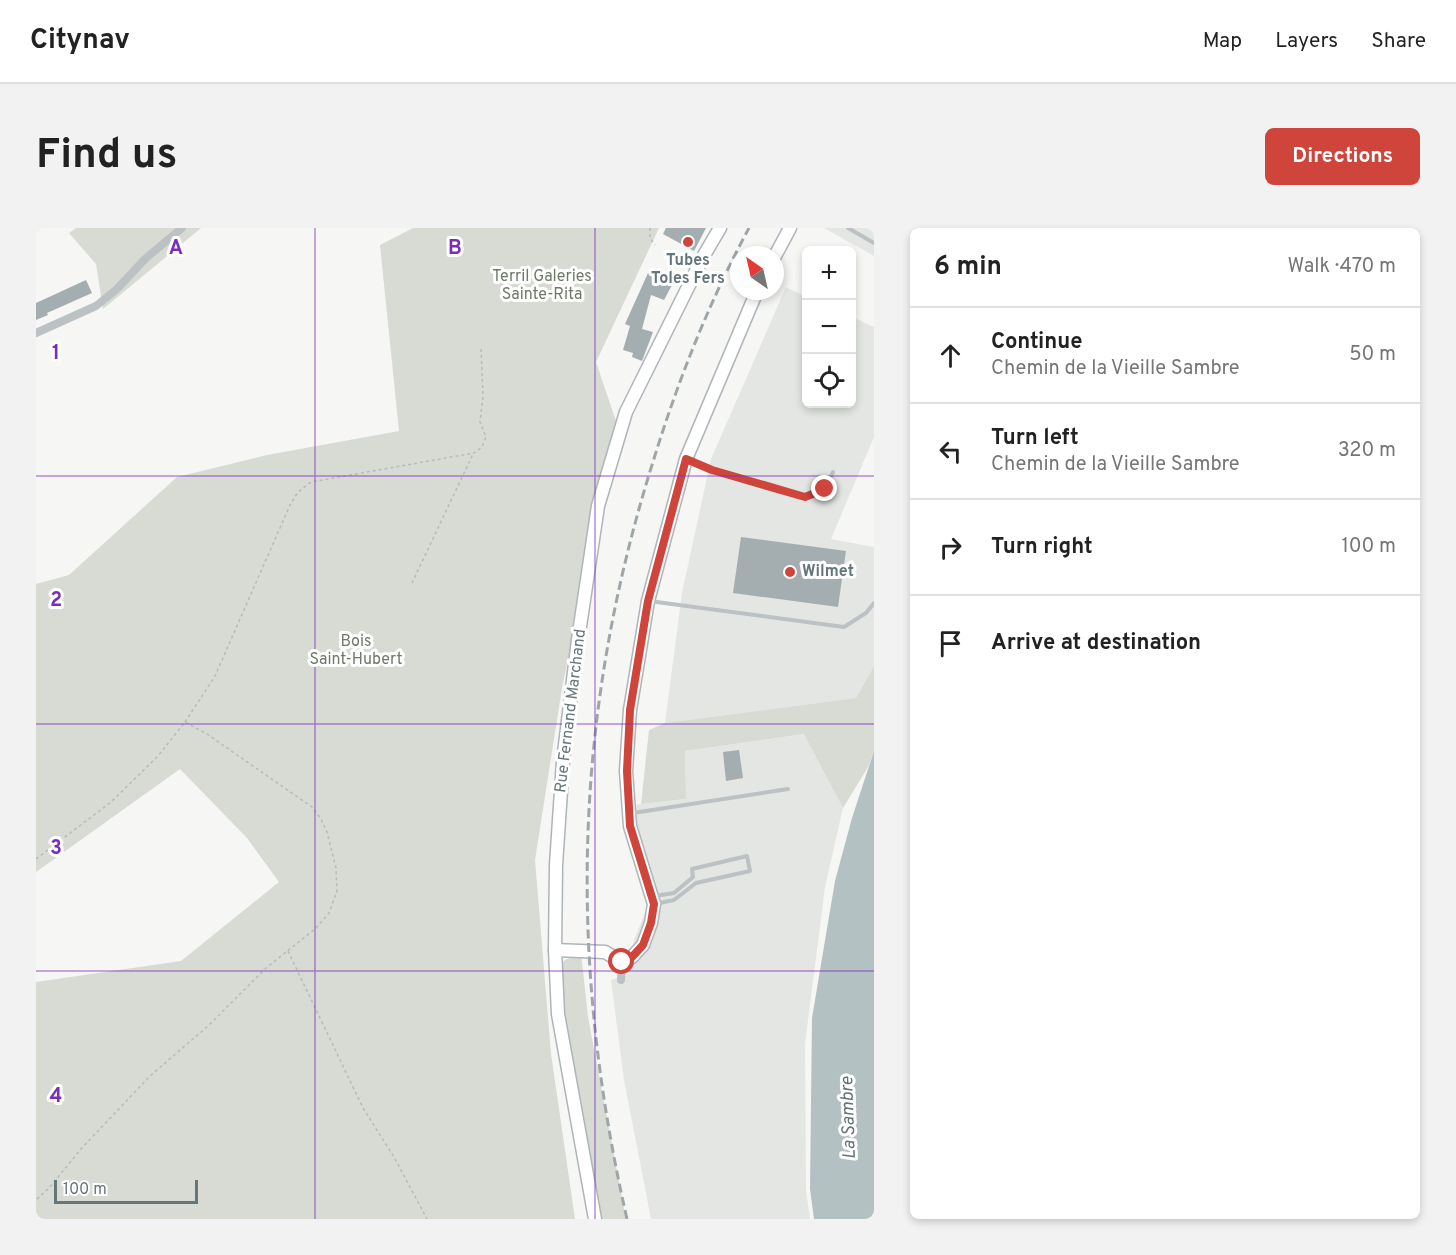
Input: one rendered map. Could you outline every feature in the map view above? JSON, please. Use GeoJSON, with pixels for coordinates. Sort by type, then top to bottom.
{"type":"FeatureCollection","features":[{"type":"Feature","properties":{"kind":"street"},"geometry":{"type":"LineString","coordinates":[[36,333],[96,306],[182,228]]}},
{"type":"Feature","properties":{"kind":"street","name":"Rue Fernand Marchand"},"geometry":{"type":"LineString","coordinates":[[595,1219],[558,1014],[555,950],[556,865],[563,761],[598,506],[626,412],[703,257],[720,228]]}},
{"type":"Feature","properties":{"kind":"street"},"geometry":{"type":"LineString","coordinates":[[780,246],[790,228]]}},
{"type":"Feature","properties":{"kind":"street"},"geometry":{"type":"LineString","coordinates":[[622,962],[632,957],[643,945],[651,923],[653,900],[630,826],[627,771],[630,710],[648,601],[686,459],[753,300]]}},
{"type":"Feature","properties":{"kind":"street"},"geometry":{"type":"LineString","coordinates":[[555,950],[605,952],[622,962]]}},
{"type":"Feature","properties":{"kind":"street"},"geometry":{"type":"LineString","coordinates":[[621,980],[622,962]]}},
{"type":"Feature","properties":{"kind":"lane"},"geometry":{"type":"LineString","coordinates":[[848,228],[874,243]]}},
{"type":"Feature","properties":{"kind":"lane"},"geometry":{"type":"LineString","coordinates":[[686,459],[712,470],[805,497],[825,489],[833,472]]}},
{"type":"Feature","properties":{"kind":"lane"},"geometry":{"type":"LineString","coordinates":[[648,601],[844,627],[866,613],[874,603]]}},
{"type":"Feature","properties":{"kind":"lane"},"geometry":{"type":"LineString","coordinates":[[629,814],[788,789]]}},
{"type":"Feature","properties":{"kind":"lane"},"geometry":{"type":"LineString","coordinates":[[747,856],[750,871],[696,883],[674,900],[653,900],[674,892],[693,877],[692,869],[747,856]]}},
{"type":"Feature","properties":{"kind":"path"},"geometry":{"type":"LineString","coordinates":[[650,228],[650,238],[655,245]]}},
{"type":"Feature","properties":{"kind":"path"},"geometry":{"type":"LineString","coordinates":[[36,859],[111,802],[158,756],[185,722],[215,676],[290,505],[298,492],[311,482],[474,453],[482,447],[486,437],[480,422],[483,397],[481,347]]}},
{"type":"Feature","properties":{"kind":"path"},"geometry":{"type":"LineString","coordinates":[[411,583],[474,453]]}},
{"type":"Feature","properties":{"kind":"path"},"geometry":{"type":"LineString","coordinates":[[36,1200],[150,1076],[208,1026],[266,968],[315,929],[329,913],[334,902],[337,891],[336,868],[324,825],[312,807],[207,734],[185,722]]}},
{"type":"Feature","properties":{"kind":"path"},"geometry":{"type":"LineString","coordinates":[[287,951],[363,1108],[394,1157],[427,1219]]}},
{"type":"Feature","properties":{"kind":"shaded area"},"geometry":{"type":"Polygon","coordinates":[[[824,228],[874,228],[874,256],[824,228]]]}},
{"type":"Feature","properties":{"kind":"shaded area"},"geometry":{"type":"Polygon","coordinates":[[[786,287],[802,295],[802,408],[856,408],[856,319],[874,327],[874,437],[831,539],[874,547],[874,666],[856,698],[665,723],[682,593],[711,459],[780,300],[784,300],[786,287]]]}},
{"type":"Feature","properties":{"kind":"shaded area"},"geometry":{"type":"Polygon","coordinates":[[[805,734],[843,808],[825,887],[805,1044],[806,1190],[810,1219],[651,1219],[624,1080],[611,980],[629,974],[634,940],[648,906],[633,805],[686,799],[685,751],[805,734]]]}},
{"type":"Feature","properties":{"kind":"green space"},"geometry":{"type":"Polygon","coordinates":[[[76,228],[201,228],[103,309],[96,264],[69,233],[76,228]]]}},
{"type":"Feature","properties":{"kind":"green space","name":"Bois Saint-Hubert"},"geometry":{"type":"Polygon","coordinates":[[[413,228],[659,228],[596,362],[617,424],[562,688],[535,860],[551,1054],[575,1219],[36,1219],[36,982],[181,961],[279,882],[247,838],[180,769],[36,872],[36,584],[69,575],[177,477],[267,455],[399,431],[380,245],[413,228]]]}},
{"type":"Feature","properties":{"kind":"green space"},"geometry":{"type":"Polygon","coordinates":[[[874,666],[874,751],[868,767],[843,808],[804,734],[685,751],[686,799],[641,804],[649,730],[665,723],[856,698],[874,666]]]}},
{"type":"Feature","properties":{"kind":"green space"},"geometry":{"type":"Polygon","coordinates":[[[581,953],[588,1017],[626,1219],[599,1219],[577,1106],[559,966],[565,960],[581,953]]]}},
{"type":"Feature","properties":{"kind":"water","name":"La Sambre"},"geometry":{"type":"Polygon","coordinates":[[[874,751],[874,1219],[814,1219],[810,1189],[812,1018],[835,881],[852,818],[874,751]]]}},
{"type":"Feature","properties":{"kind":"building","name":"Tubes Toles Fers"},"geometry":{"type":"Polygon","coordinates":[[[666,228],[706,228],[694,251],[663,234],[666,228]]]}},
{"type":"Feature","properties":{"kind":"building"},"geometry":{"type":"Polygon","coordinates":[[[648,273],[672,285],[664,300],[651,295],[642,329],[653,332],[642,361],[632,357],[633,353],[623,350],[630,326],[625,324],[648,273]]]}},
{"type":"Feature","properties":{"kind":"building"},"geometry":{"type":"Polygon","coordinates":[[[86,280],[92,293],[36,320],[36,303],[86,280]]]}},
{"type":"Feature","properties":{"kind":"building","name":"Wilmet"},"geometry":{"type":"Polygon","coordinates":[[[741,537],[846,551],[838,607],[733,593],[741,537]]]}},
{"type":"Feature","properties":{"kind":"building"},"geometry":{"type":"Polygon","coordinates":[[[739,750],[743,778],[726,781],[723,752],[739,750]]]}},
{"type":"Feature","properties":{"kind":"railway"},"geometry":{"type":"LineString","coordinates":[[627,1219],[608,1123],[595,1028],[588,934],[588,840],[594,747],[606,653],[626,559],[652,465],[695,344],[720,286],[749,228]]}},
{"type":"Feature","properties":{"kind":"place","name":"Tubes Toles Fers"},"geometry":{"type":"Point","coordinates":[688,242]}},
{"type":"Feature","properties":{"kind":"place","name":"Wilmet"},"geometry":{"type":"Point","coordinates":[790,572]}},
{"type":"Feature","properties":{"kind":"route"},"geometry":{"type":"LineString","coordinates":[[622,962],[632,957],[643,945],[651,923],[654,904],[630,826],[627,771],[630,710],[648,601],[686,459],[712,470],[805,497],[825,489]]}},
{"type":"Feature","properties":{"kind":"park label","name":"Terril Galeries Sainte-Rita"},"geometry":{"type":"Point","coordinates":[542,286]}}]}
